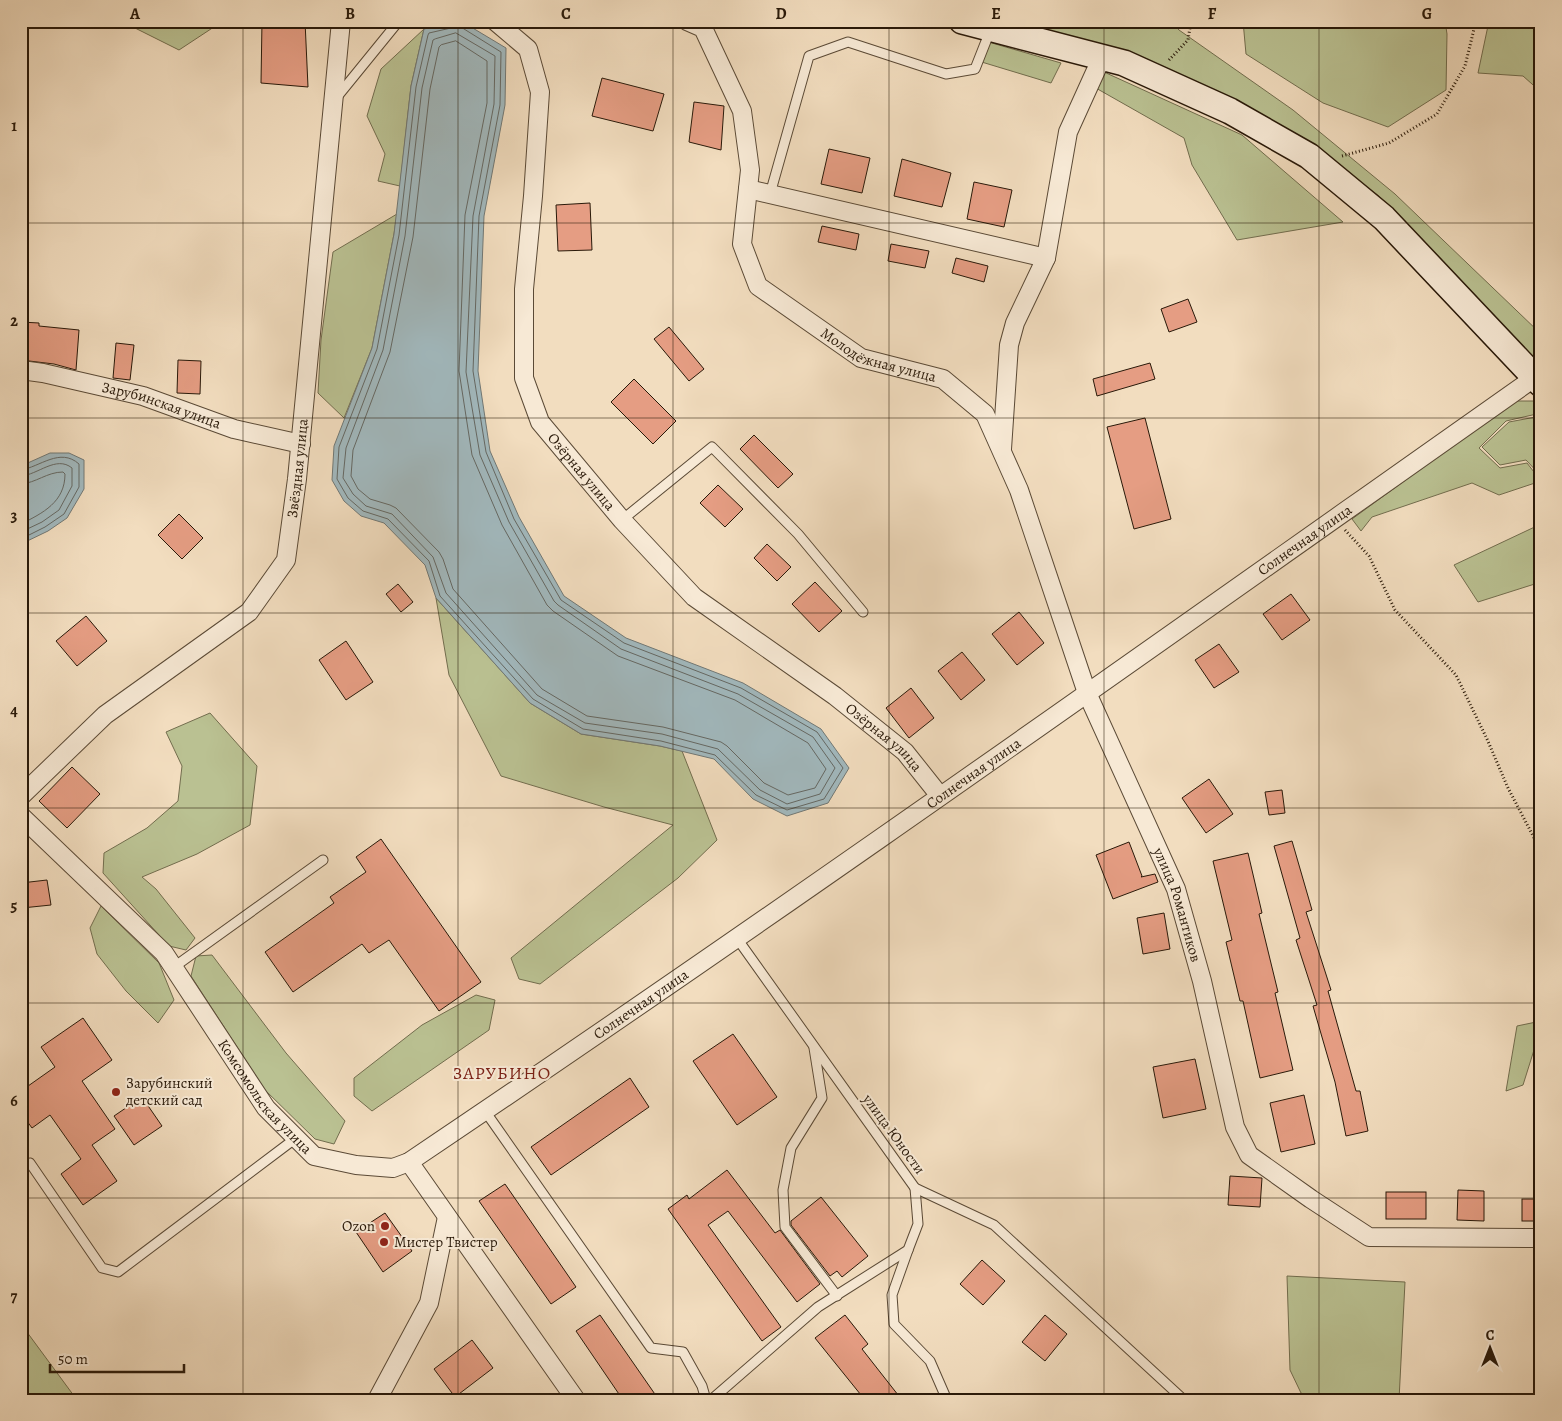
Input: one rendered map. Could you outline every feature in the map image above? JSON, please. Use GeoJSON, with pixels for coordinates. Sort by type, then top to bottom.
{"type":"FeatureCollection","features":[{"type":"Feature","properties":{"kind":"main road"},"geometry":{"type":"LineString","coordinates":[[962,21],[1124,63],[1230,111],[1308,156],[1384,218],[1538,381]]}},
{"type":"Feature","properties":{"kind":"street","name":"Звёздная улица"},"geometry":{"type":"LineString","coordinates":[[21,796],[105,715],[249,612],[286,560],[301,444],[341,21]]}},
{"type":"Feature","properties":{"kind":"street","name":"Озёрная улица"},"geometry":{"type":"LineString","coordinates":[[495,21],[528,49],[540,92],[524,289],[524,378],[540,422],[622,520],[694,598],[835,696],[905,752],[940,796]]}},
{"type":"Feature","properties":{"kind":"street","name":"Молодёжная улица"},"geometry":{"type":"LineString","coordinates":[[687,21],[703,28],[742,111],[750,170],[742,244],[758,286],[861,358],[943,379],[985,414],[1019,490],[1087,694]]}},
{"type":"Feature","properties":{"kind":"street"},"geometry":{"type":"LineString","coordinates":[[1002,452],[1009,345],[1015,323],[1046,258],[1068,132],[1102,57]]}},
{"type":"Feature","properties":{"kind":"street"},"geometry":{"type":"LineString","coordinates":[[748,189],[1046,258]]}},
{"type":"Feature","properties":{"kind":"street","name":"Зарубинская улица"},"geometry":{"type":"LineString","coordinates":[[21,370],[43,373],[143,396],[234,430],[301,444]]}},
{"type":"Feature","properties":{"kind":"street","name":"Солнечная улица"},"geometry":{"type":"LineString","coordinates":[[409,1162],[560,1061],[1087,694],[1335,518],[1538,381]]}},
{"type":"Feature","properties":{"kind":"street","name":"улица Романтиков"},"geometry":{"type":"LineString","coordinates":[[1087,694],[1148,824],[1176,889],[1202,981],[1235,1127],[1249,1155],[1310,1200],[1369,1237],[1541,1238]]}},
{"type":"Feature","properties":{"kind":"street","name":"Комсомольская улица"},"geometry":{"type":"LineString","coordinates":[[21,816],[164,953],[266,1108],[314,1156],[356,1165],[393,1168],[409,1162]]}},
{"type":"Feature","properties":{"kind":"street"},"geometry":{"type":"LineString","coordinates":[[409,1162],[576,1400]]}},
{"type":"Feature","properties":{"kind":"street"},"geometry":{"type":"LineString","coordinates":[[377,1400],[429,1303],[447,1217]]}},
{"type":"Feature","properties":{"kind":"lane"},"geometry":{"type":"LineString","coordinates":[[334,102],[398,22],[401,21]]}},
{"type":"Feature","properties":{"kind":"lane"},"geometry":{"type":"LineString","coordinates":[[770,194],[809,56],[848,42],[946,74],[975,70],[992,29]]}},
{"type":"Feature","properties":{"kind":"lane"},"geometry":{"type":"LineString","coordinates":[[622,520],[712,447],[798,534],[863,612]]}},
{"type":"Feature","properties":{"kind":"lane"},"geometry":{"type":"LineString","coordinates":[[174,967],[323,860]]}},
{"type":"Feature","properties":{"kind":"lane","name":"улица Юности"},"geometry":{"type":"LineString","coordinates":[[736,937],[916,1188],[994,1225],[1184,1400]]}},
{"type":"Feature","properties":{"kind":"lane"},"geometry":{"type":"LineString","coordinates":[[814,1045],[822,1098],[791,1148],[783,1190],[785,1226],[837,1296]]}},
{"type":"Feature","properties":{"kind":"lane"},"geometry":{"type":"LineString","coordinates":[[485,1111],[651,1348],[683,1352],[702,1386],[706,1400]]}},
{"type":"Feature","properties":{"kind":"lane"},"geometry":{"type":"LineString","coordinates":[[30,1163],[102,1268],[118,1272],[296,1138]]}},
{"type":"Feature","properties":{"kind":"lane"},"geometry":{"type":"LineString","coordinates":[[916,1188],[918,1224],[892,1296],[894,1324],[930,1361],[947,1400]]}},
{"type":"Feature","properties":{"kind":"lane"},"geometry":{"type":"LineString","coordinates":[[711,1400],[818,1307],[908,1250]]}},
{"type":"Feature","properties":{"kind":"path"},"geometry":{"type":"LineString","coordinates":[[1152,76],[1188,40],[1190,21]]}},
{"type":"Feature","properties":{"kind":"path"},"geometry":{"type":"LineString","coordinates":[[1318,163],[1389,143],[1437,114],[1465,66],[1476,21]]}},
{"type":"Feature","properties":{"kind":"path"},"geometry":{"type":"LineString","coordinates":[[1335,518],[1369,556],[1395,610],[1456,675],[1508,788],[1541,851]]}},
{"type":"Feature","properties":{"kind":"green space"},"geometry":{"type":"Polygon","coordinates":[[[131,21],[223,21],[179,50],[129,25],[131,21]]]}},
{"type":"Feature","properties":{"kind":"green space"},"geometry":{"type":"Polygon","coordinates":[[[1017,21],[1170,21],[1179,30],[1293,110],[1395,194],[1541,334],[1541,367],[1379,196],[1297,135],[1223,94],[1125,52],[1017,21]]]}},
{"type":"Feature","properties":{"kind":"green space"},"geometry":{"type":"Polygon","coordinates":[[[1243,21],[1445,21],[1447,34],[1446,90],[1388,127],[1323,103],[1246,54],[1243,21]]]}},
{"type":"Feature","properties":{"kind":"green space"},"geometry":{"type":"Polygon","coordinates":[[[1489,21],[1541,21],[1541,92],[1523,76],[1478,73],[1489,21]]]}},
{"type":"Feature","properties":{"kind":"green space"},"geometry":{"type":"Polygon","coordinates":[[[424,29],[411,86],[400,186],[378,181],[385,154],[367,116],[381,69],[424,29]]]}},
{"type":"Feature","properties":{"kind":"green space"},"geometry":{"type":"Polygon","coordinates":[[[985,41],[1061,63],[1051,83],[975,60],[985,41]]]}},
{"type":"Feature","properties":{"kind":"green space"},"geometry":{"type":"Polygon","coordinates":[[[1104,72],[1242,135],[1343,222],[1237,240],[1192,165],[1184,138],[1087,83],[1104,72]]]}},
{"type":"Feature","properties":{"kind":"green space"},"geometry":{"type":"Polygon","coordinates":[[[397,214],[372,348],[344,418],[318,393],[321,340],[333,252],[397,214]]]}},
{"type":"Feature","properties":{"kind":"green space"},"geometry":{"type":"Polygon","coordinates":[[[1514,401],[1534,401],[1541,406],[1541,413],[1506,421],[1479,448],[1500,468],[1527,463],[1541,481],[1499,495],[1472,483],[1372,517],[1361,531],[1352,519],[1514,401]]]}},
{"type":"Feature","properties":{"kind":"green space"},"geometry":{"type":"Polygon","coordinates":[[[1541,416],[1541,476],[1526,460],[1500,465],[1482,447],[1509,422],[1541,416]]]}},
{"type":"Feature","properties":{"kind":"green space"},"geometry":{"type":"Polygon","coordinates":[[[1541,524],[1541,582],[1478,602],[1454,565],[1541,524]]]}},
{"type":"Feature","properties":{"kind":"green space"},"geometry":{"type":"Polygon","coordinates":[[[436,598],[530,703],[581,734],[682,751],[717,840],[678,878],[540,984],[519,979],[511,958],[673,825],[604,807],[501,776],[449,675],[436,598]]]}},
{"type":"Feature","properties":{"kind":"green space"},"geometry":{"type":"Polygon","coordinates":[[[210,713],[257,766],[250,825],[197,854],[142,877],[156,889],[195,938],[186,950],[169,946],[103,873],[104,853],[147,828],[178,801],[182,766],[166,732],[210,713]]]}},
{"type":"Feature","properties":{"kind":"green space"},"geometry":{"type":"Polygon","coordinates":[[[101,906],[159,963],[174,1000],[158,1023],[126,991],[97,954],[90,928],[101,906]]]}},
{"type":"Feature","properties":{"kind":"green space"},"geometry":{"type":"Polygon","coordinates":[[[212,955],[286,1053],[345,1121],[334,1144],[315,1139],[265,1090],[191,976],[196,956],[212,955]]]}},
{"type":"Feature","properties":{"kind":"green space"},"geometry":{"type":"Polygon","coordinates":[[[476,995],[495,1000],[489,1030],[372,1111],[354,1096],[354,1078],[422,1025],[476,995]]]}},
{"type":"Feature","properties":{"kind":"green space"},"geometry":{"type":"Polygon","coordinates":[[[1541,1021],[1541,1051],[1534,1050],[1523,1085],[1506,1091],[1517,1026],[1541,1021]]]}},
{"type":"Feature","properties":{"kind":"green space"},"geometry":{"type":"Polygon","coordinates":[[[1287,1276],[1405,1282],[1399,1400],[1312,1400],[1301,1393],[1290,1370],[1287,1276]]]}},
{"type":"Feature","properties":{"kind":"green space"},"geometry":{"type":"Polygon","coordinates":[[[21,1324],[77,1400],[21,1400],[21,1324]]]}},
{"type":"Feature","properties":{"kind":"water"},"geometry":{"type":"Polygon","coordinates":[[[461,21],[506,48],[505,105],[484,216],[478,371],[490,451],[519,517],[564,596],[626,638],[743,683],[821,729],[849,768],[828,803],[787,816],[753,799],[714,759],[660,746],[581,734],[530,703],[436,598],[425,565],[384,523],[361,516],[344,501],[332,480],[334,446],[372,348],[394,234],[411,86],[424,29],[461,21]]]}},
{"type":"Feature","properties":{"kind":"water"},"geometry":{"type":"Polygon","coordinates":[[[50,453],[69,453],[84,460],[84,489],[67,518],[48,531],[21,544],[21,466],[50,453]]]}},
{"type":"Feature","properties":{"kind":"building"},"geometry":{"type":"Polygon","coordinates":[[[262,21],[305,21],[308,87],[261,83],[262,21]]]}},
{"type":"Feature","properties":{"kind":"building"},"geometry":{"type":"Polygon","coordinates":[[[602,78],[664,94],[653,131],[592,116],[602,78]]]}},
{"type":"Feature","properties":{"kind":"building"},"geometry":{"type":"Polygon","coordinates":[[[694,102],[724,106],[721,150],[689,142],[694,102]]]}},
{"type":"Feature","properties":{"kind":"building"},"geometry":{"type":"Polygon","coordinates":[[[829,149],[870,158],[862,193],[821,184],[829,149]]]}},
{"type":"Feature","properties":{"kind":"building"},"geometry":{"type":"Polygon","coordinates":[[[902,159],[951,173],[942,207],[894,196],[902,159]]]}},
{"type":"Feature","properties":{"kind":"building"},"geometry":{"type":"Polygon","coordinates":[[[974,182],[1012,190],[1004,227],[967,219],[974,182]]]}},
{"type":"Feature","properties":{"kind":"building"},"geometry":{"type":"Polygon","coordinates":[[[590,203],[592,250],[558,251],[556,205],[590,203]]]}},
{"type":"Feature","properties":{"kind":"building"},"geometry":{"type":"Polygon","coordinates":[[[822,226],[859,234],[856,250],[818,242],[822,226]]]}},
{"type":"Feature","properties":{"kind":"building"},"geometry":{"type":"Polygon","coordinates":[[[891,244],[929,251],[925,268],[888,261],[891,244]]]}},
{"type":"Feature","properties":{"kind":"building"},"geometry":{"type":"Polygon","coordinates":[[[956,258],[988,266],[984,282],[952,273],[956,258]]]}},
{"type":"Feature","properties":{"kind":"building"},"geometry":{"type":"Polygon","coordinates":[[[1188,299],[1197,322],[1169,332],[1161,309],[1188,299]]]}},
{"type":"Feature","properties":{"kind":"building"},"geometry":{"type":"Polygon","coordinates":[[[21,322],[39,323],[39,326],[79,330],[76,370],[54,364],[21,360],[21,322]]]}},
{"type":"Feature","properties":{"kind":"building"},"geometry":{"type":"Polygon","coordinates":[[[669,327],[704,369],[689,381],[654,339],[669,327]]]}},
{"type":"Feature","properties":{"kind":"building"},"geometry":{"type":"Polygon","coordinates":[[[116,343],[134,345],[130,380],[113,378],[116,343]]]}},
{"type":"Feature","properties":{"kind":"building"},"geometry":{"type":"Polygon","coordinates":[[[178,360],[201,361],[200,394],[177,393],[178,360]]]}},
{"type":"Feature","properties":{"kind":"building"},"geometry":{"type":"Polygon","coordinates":[[[1150,363],[1155,379],[1097,396],[1093,379],[1150,363]]]}},
{"type":"Feature","properties":{"kind":"building"},"geometry":{"type":"Polygon","coordinates":[[[634,379],[676,421],[653,444],[611,402],[634,379]]]}},
{"type":"Feature","properties":{"kind":"building"},"geometry":{"type":"Polygon","coordinates":[[[1145,418],[1171,519],[1134,529],[1107,427],[1145,418]]]}},
{"type":"Feature","properties":{"kind":"building"},"geometry":{"type":"Polygon","coordinates":[[[754,435],[793,474],[778,488],[740,449],[754,435]]]}},
{"type":"Feature","properties":{"kind":"building"},"geometry":{"type":"Polygon","coordinates":[[[718,485],[743,509],[725,527],[700,503],[718,485]]]}},
{"type":"Feature","properties":{"kind":"building"},"geometry":{"type":"Polygon","coordinates":[[[179,514],[203,538],[182,559],[158,535],[179,514]]]}},
{"type":"Feature","properties":{"kind":"building"},"geometry":{"type":"Polygon","coordinates":[[[767,544],[791,567],[777,581],[754,558],[767,544]]]}},
{"type":"Feature","properties":{"kind":"building"},"geometry":{"type":"Polygon","coordinates":[[[815,582],[842,611],[819,632],[792,604],[815,582]]]}},
{"type":"Feature","properties":{"kind":"building"},"geometry":{"type":"Polygon","coordinates":[[[398,584],[413,602],[401,612],[386,594],[398,584]]]}},
{"type":"Feature","properties":{"kind":"building"},"geometry":{"type":"Polygon","coordinates":[[[1291,594],[1310,620],[1282,640],[1263,614],[1291,594]]]}},
{"type":"Feature","properties":{"kind":"building"},"geometry":{"type":"Polygon","coordinates":[[[1019,612],[1044,643],[1017,665],[992,634],[1019,612]]]}},
{"type":"Feature","properties":{"kind":"building"},"geometry":{"type":"Polygon","coordinates":[[[86,616],[107,641],[77,666],[56,641],[86,616]]]}},
{"type":"Feature","properties":{"kind":"building"},"geometry":{"type":"Polygon","coordinates":[[[346,641],[373,682],[346,700],[319,660],[346,641]]]}},
{"type":"Feature","properties":{"kind":"building"},"geometry":{"type":"Polygon","coordinates":[[[1219,644],[1239,672],[1214,688],[1195,660],[1219,644]]]}},
{"type":"Feature","properties":{"kind":"building"},"geometry":{"type":"Polygon","coordinates":[[[962,652],[985,680],[961,700],[938,671],[962,652]]]}},
{"type":"Feature","properties":{"kind":"building"},"geometry":{"type":"Polygon","coordinates":[[[911,688],[934,718],[909,738],[886,708],[911,688]]]}},
{"type":"Feature","properties":{"kind":"building"},"geometry":{"type":"Polygon","coordinates":[[[72,767],[100,794],[67,828],[39,801],[72,767]]]}},
{"type":"Feature","properties":{"kind":"building"},"geometry":{"type":"Polygon","coordinates":[[[1209,779],[1233,814],[1206,833],[1182,798],[1209,779]]]}},
{"type":"Feature","properties":{"kind":"building"},"geometry":{"type":"Polygon","coordinates":[[[1282,790],[1285,813],[1269,815],[1265,792],[1282,790]]]}},
{"type":"Feature","properties":{"kind":"building"},"geometry":{"type":"Polygon","coordinates":[[[381,839],[481,982],[439,1011],[389,940],[369,953],[362,944],[293,992],[265,952],[334,903],[330,897],[366,872],[356,857],[381,839]]]}},
{"type":"Feature","properties":{"kind":"building"},"geometry":{"type":"Polygon","coordinates":[[[1292,841],[1312,910],[1306,912],[1331,990],[1328,991],[1356,1091],[1360,1091],[1368,1131],[1346,1136],[1335,1082],[1313,1006],[1317,1005],[1296,940],[1300,938],[1274,846],[1292,841]]]}},
{"type":"Feature","properties":{"kind":"building"},"geometry":{"type":"Polygon","coordinates":[[[1129,842],[1141,877],[1155,874],[1158,882],[1113,899],[1096,855],[1129,842]]]}},
{"type":"Feature","properties":{"kind":"building"},"geometry":{"type":"Polygon","coordinates":[[[1248,853],[1262,913],[1259,914],[1278,992],[1275,993],[1293,1070],[1260,1078],[1243,1001],[1240,1001],[1226,942],[1232,940],[1213,861],[1248,853]]]}},
{"type":"Feature","properties":{"kind":"building"},"geometry":{"type":"Polygon","coordinates":[[[47,880],[51,905],[22,908],[21,883],[47,880]]]}},
{"type":"Feature","properties":{"kind":"building"},"geometry":{"type":"Polygon","coordinates":[[[1164,913],[1170,949],[1143,954],[1137,918],[1164,913]]]}},
{"type":"Feature","properties":{"kind":"building"},"geometry":{"type":"Polygon","coordinates":[[[83,1018],[112,1060],[82,1081],[115,1129],[92,1145],[117,1181],[83,1205],[61,1174],[81,1159],[50,1115],[32,1128],[21,1113],[21,1091],[55,1067],[41,1047],[83,1018]]]}},
{"type":"Feature","properties":{"kind":"building"},"geometry":{"type":"Polygon","coordinates":[[[733,1034],[777,1097],[737,1125],[693,1061],[733,1034]]]}},
{"type":"Feature","properties":{"kind":"building"},"geometry":{"type":"Polygon","coordinates":[[[1195,1059],[1206,1109],[1163,1118],[1153,1067],[1195,1059]]]}},
{"type":"Feature","properties":{"kind":"building"},"geometry":{"type":"Polygon","coordinates":[[[630,1078],[649,1107],[551,1175],[531,1147],[630,1078]]]}},
{"type":"Feature","properties":{"kind":"building"},"geometry":{"type":"Polygon","coordinates":[[[1304,1095],[1315,1144],[1281,1152],[1270,1103],[1304,1095]]]}},
{"type":"Feature","properties":{"kind":"building"},"geometry":{"type":"Polygon","coordinates":[[[142,1097],[162,1126],[134,1145],[114,1116],[142,1097]]]}},
{"type":"Feature","properties":{"kind":"building"},"geometry":{"type":"Polygon","coordinates":[[[727,1170],[775,1233],[780,1230],[820,1284],[797,1302],[728,1211],[708,1225],[781,1327],[762,1341],[668,1209],[687,1195],[689,1199],[727,1170]]]}},
{"type":"Feature","properties":{"kind":"building"},"geometry":{"type":"Polygon","coordinates":[[[1230,1176],[1262,1178],[1260,1207],[1228,1205],[1230,1176]]]}},
{"type":"Feature","properties":{"kind":"building"},"geometry":{"type":"Polygon","coordinates":[[[505,1184],[576,1287],[551,1304],[479,1201],[505,1184]]]}},
{"type":"Feature","properties":{"kind":"building"},"geometry":{"type":"Polygon","coordinates":[[[1458,1190],[1484,1191],[1484,1221],[1457,1220],[1458,1190]]]}},
{"type":"Feature","properties":{"kind":"building"},"geometry":{"type":"Polygon","coordinates":[[[1386,1192],[1426,1192],[1426,1219],[1386,1219],[1386,1192]]]}},
{"type":"Feature","properties":{"kind":"building"},"geometry":{"type":"Polygon","coordinates":[[[821,1197],[868,1256],[842,1277],[837,1271],[830,1276],[791,1225],[791,1221],[821,1197]]]}},
{"type":"Feature","properties":{"kind":"building"},"geometry":{"type":"Polygon","coordinates":[[[1522,1199],[1541,1199],[1541,1221],[1522,1221],[1522,1199]]]}},
{"type":"Feature","properties":{"kind":"building","name":"Мистер Твистер"},"geometry":{"type":"Polygon","coordinates":[[[385,1213],[412,1251],[383,1272],[356,1232],[385,1213]]]}},
{"type":"Feature","properties":{"kind":"building"},"geometry":{"type":"Polygon","coordinates":[[[982,1260],[1005,1281],[983,1305],[960,1284],[982,1260]]]}},
{"type":"Feature","properties":{"kind":"building"},"geometry":{"type":"Polygon","coordinates":[[[600,1315],[659,1400],[623,1400],[576,1331],[600,1315]]]}},
{"type":"Feature","properties":{"kind":"building"},"geometry":{"type":"Polygon","coordinates":[[[845,1315],[868,1344],[862,1349],[902,1400],[865,1400],[815,1338],[845,1315]]]}},
{"type":"Feature","properties":{"kind":"building"},"geometry":{"type":"Polygon","coordinates":[[[1045,1315],[1067,1334],[1045,1361],[1022,1342],[1045,1315]]]}},
{"type":"Feature","properties":{"kind":"building"},"geometry":{"type":"Polygon","coordinates":[[[472,1340],[493,1368],[455,1397],[434,1369],[472,1340]]]}},
{"type":"Feature","properties":{"kind":"place","name":"Зарубинский детский сад"},"geometry":{"type":"Point","coordinates":[116,1092]}},
{"type":"Feature","properties":{"kind":"place","name":"Ozon"},"geometry":{"type":"Point","coordinates":[385,1226]}},
{"type":"Feature","properties":{"kind":"place","name":"Мистер Твистер"},"geometry":{"type":"Point","coordinates":[384,1242]}},
{"type":"Feature","properties":{"kind":"district","name":"ЗАРУБИНО"},"geometry":{"type":"Point","coordinates":[502,1073]}}]}
